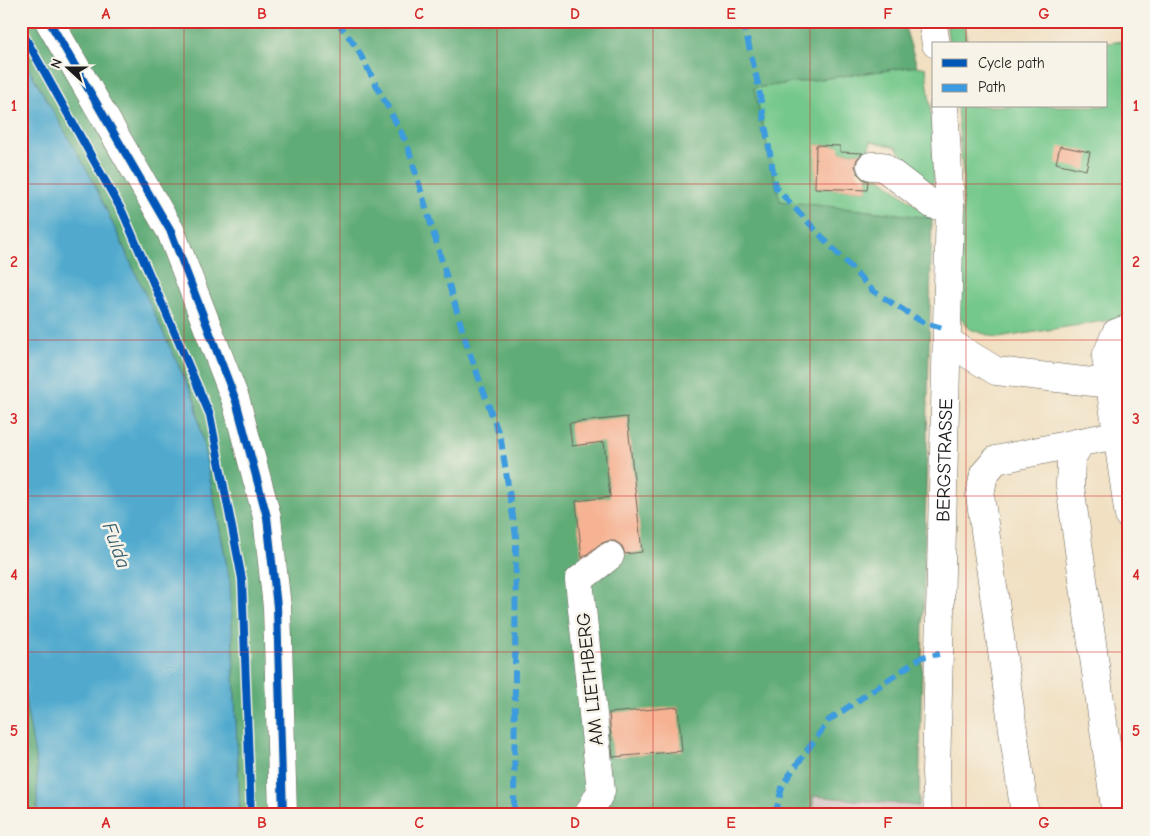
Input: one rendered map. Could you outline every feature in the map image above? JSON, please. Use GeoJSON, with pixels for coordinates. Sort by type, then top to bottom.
{"type":"FeatureCollection","features":[{"type":"Feature","properties":{"kind":"street"},"geometry":{"type":"LineString","coordinates":[[49,21],[171,232],[236,400],[267,517],[277,608],[283,815]]}},
{"type":"Feature","properties":{"kind":"street"},"geometry":{"type":"LineString","coordinates":[[932,21],[936,42]]}},
{"type":"Feature","properties":{"kind":"street","name":"BERGSTRASSE"},"geometry":{"type":"LineString","coordinates":[[938,815],[936,773],[950,204],[944,108]]}},
{"type":"Feature","properties":{"kind":"street"},"geometry":{"type":"LineString","coordinates":[[871,166],[882,166],[933,205],[950,204]]}},
{"type":"Feature","properties":{"kind":"street"},"geometry":{"type":"LineString","coordinates":[[1129,328],[1116,333],[1106,357],[1129,516]]}},
{"type":"Feature","properties":{"kind":"street"},"geometry":{"type":"LineString","coordinates":[[947,341],[996,371],[1110,384]]}},
{"type":"Feature","properties":{"kind":"street"},"geometry":{"type":"LineString","coordinates":[[1025,815],[980,496],[984,474],[996,460],[1118,435]]}},
{"type":"Feature","properties":{"kind":"street"},"geometry":{"type":"LineString","coordinates":[[1080,442],[1071,459],[1070,486],[1116,815]]}},
{"type":"Feature","properties":{"kind":"street","name":"AM LIETHBERG"},"geometry":{"type":"LineString","coordinates":[[588,815],[601,791],[579,580],[610,556]]}},
{"type":"Feature","properties":{"kind":"shaded area"},"geometry":{"type":"Polygon","coordinates":[[[812,796],[919,806],[920,815],[813,815],[812,796]]]}},
{"type":"Feature","properties":{"kind":"green space"},"geometry":{"type":"Polygon","coordinates":[[[21,21],[903,21],[917,66],[754,88],[780,201],[932,218],[919,806],[813,796],[813,815],[240,815],[230,582],[195,401],[92,179],[21,55],[21,21]]]}},
{"type":"Feature","properties":{"kind":"green space"},"geometry":{"type":"Polygon","coordinates":[[[946,21],[964,21],[967,42],[949,42],[946,21]]]}},
{"type":"Feature","properties":{"kind":"green space"},"geometry":{"type":"Polygon","coordinates":[[[1129,40],[1129,317],[998,338],[969,329],[956,312],[961,258],[963,176],[957,108],[1108,108],[1108,43],[1129,40]]]}},
{"type":"Feature","properties":{"kind":"green space"},"geometry":{"type":"Polygon","coordinates":[[[917,66],[926,68],[932,124],[934,180],[929,190],[914,176],[896,147],[871,141],[869,153],[840,152],[839,146],[817,145],[815,188],[867,190],[868,173],[877,175],[932,218],[780,201],[754,88],[917,66]]]}},
{"type":"Feature","properties":{"kind":"green space"},"geometry":{"type":"Polygon","coordinates":[[[21,676],[37,768],[37,815],[21,815],[21,676]]]}},
{"type":"Feature","properties":{"kind":"water","name":"Fulda"},"geometry":{"type":"Polygon","coordinates":[[[21,55],[92,179],[195,401],[230,582],[240,815],[37,815],[37,768],[21,676],[21,55]]]}},
{"type":"Feature","properties":{"kind":"building"},"geometry":{"type":"Polygon","coordinates":[[[816,145],[840,146],[840,152],[863,153],[857,159],[855,166],[858,174],[868,181],[867,190],[815,188],[816,145]]]}},
{"type":"Feature","properties":{"kind":"building"},"geometry":{"type":"Polygon","coordinates":[[[1060,146],[1090,152],[1086,170],[1056,163],[1060,146]]]}},
{"type":"Feature","properties":{"kind":"building"},"geometry":{"type":"Polygon","coordinates":[[[627,417],[642,552],[625,554],[622,546],[615,541],[608,541],[600,544],[582,558],[576,501],[610,497],[604,442],[572,446],[569,423],[627,417]]]}},
{"type":"Feature","properties":{"kind":"building"},"geometry":{"type":"Polygon","coordinates":[[[678,707],[682,751],[613,757],[609,713],[678,707]]]}},
{"type":"Feature","properties":{"kind":"marked path"},"geometry":{"type":"LineString","coordinates":[[337,21],[357,48],[407,144],[467,345],[501,440],[516,536],[514,815]]}},
{"type":"Feature","properties":{"kind":"marked path"},"geometry":{"type":"LineString","coordinates":[[743,21],[758,84],[776,188],[873,291],[924,323],[947,329]]}},
{"type":"Feature","properties":{"kind":"marked path"},"geometry":{"type":"LineString","coordinates":[[775,815],[783,784],[829,720],[922,657],[939,654]]}},
{"type":"Feature","properties":{"kind":"cycle path"},"geometry":{"type":"LineString","coordinates":[[49,21],[171,232],[236,401],[267,517],[277,607],[283,815]]}},
{"type":"Feature","properties":{"kind":"cycle path"},"geometry":{"type":"LineString","coordinates":[[21,30],[123,213],[210,415],[242,579],[251,815]]}}]}
